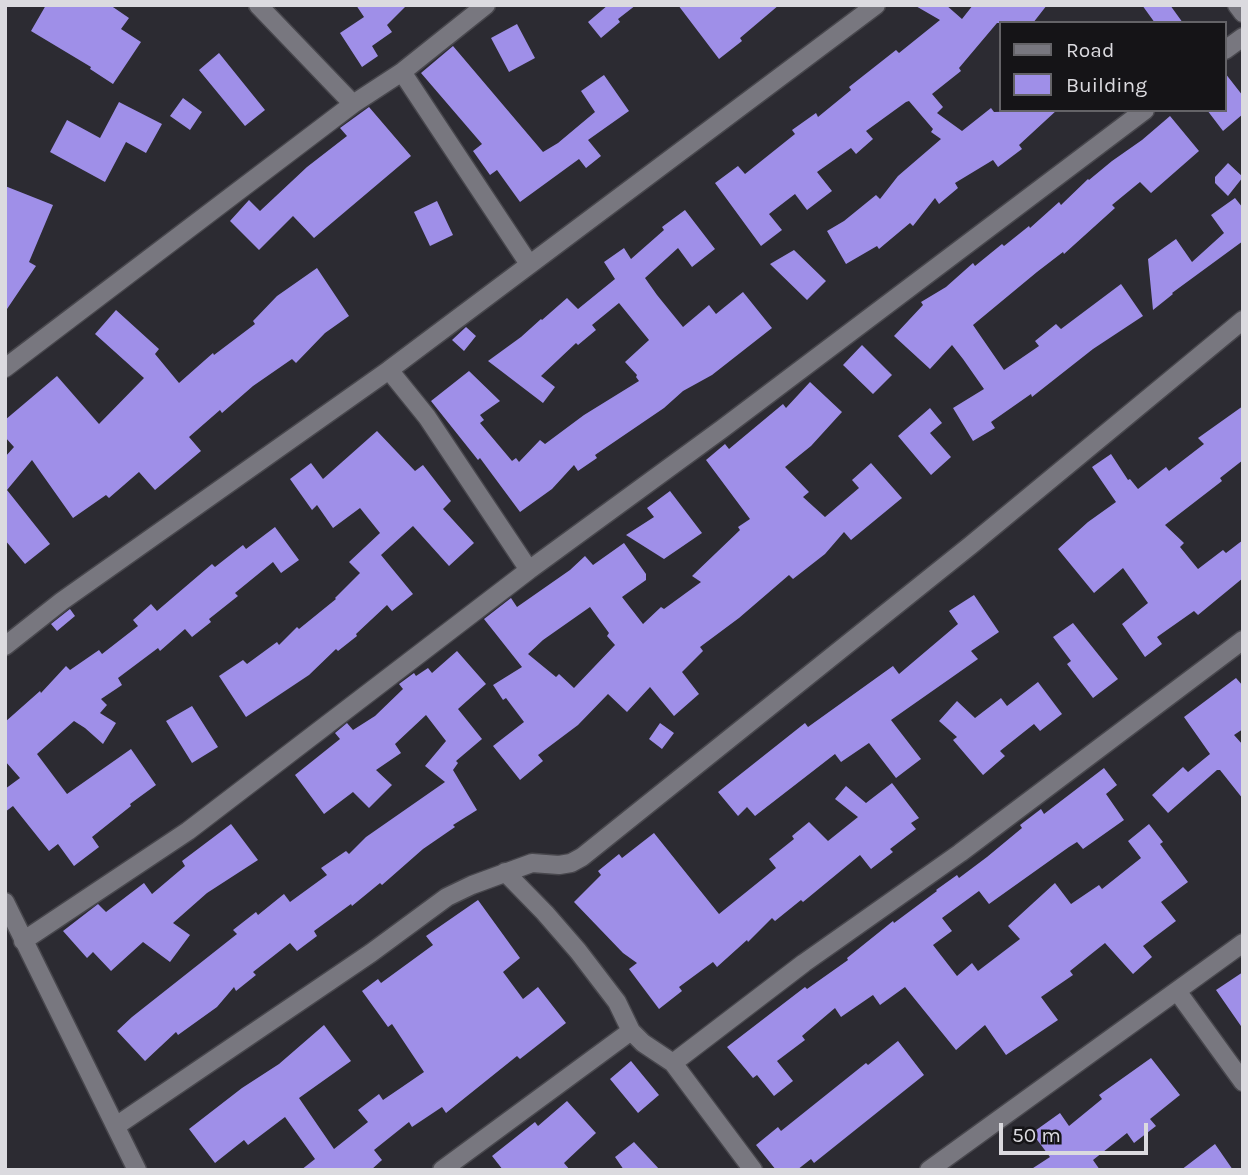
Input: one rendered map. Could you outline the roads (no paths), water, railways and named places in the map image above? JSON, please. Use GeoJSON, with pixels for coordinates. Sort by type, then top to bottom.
{"type":"FeatureCollection","features":[{"type":"Feature","properties":{"kind":"street"},"geometry":{"type":"LineString","coordinates":[[258,5],[353,104]]}},
{"type":"Feature","properties":{"kind":"street"},"geometry":{"type":"LineString","coordinates":[[5,368],[353,104],[402,72],[486,5]]}},
{"type":"Feature","properties":{"kind":"street"},"geometry":{"type":"LineString","coordinates":[[5,646],[62,601],[388,370],[876,5]]}},
{"type":"Feature","properties":{"kind":"street"},"geometry":{"type":"LineString","coordinates":[[1237,5],[1243,13]]}},
{"type":"Feature","properties":{"kind":"street"},"geometry":{"type":"LineString","coordinates":[[1227,49],[1243,37]]}},
{"type":"Feature","properties":{"kind":"street"},"geometry":{"type":"LineString","coordinates":[[402,72],[529,264]]}},
{"type":"Feature","properties":{"kind":"street"},"geometry":{"type":"LineString","coordinates":[[23,941],[188,831],[529,570],[722,429],[1142,112]]}},
{"type":"Feature","properties":{"kind":"street"},"geometry":{"type":"LineString","coordinates":[[116,1126],[371,953],[447,897],[532,863],[559,865],[582,857],[971,545],[1243,320]]}},
{"type":"Feature","properties":{"kind":"street"},"geometry":{"type":"LineString","coordinates":[[388,370],[427,418],[529,570]]}},
{"type":"Feature","properties":{"kind":"street"},"geometry":{"type":"LineString","coordinates":[[673,1063],[804,963],[960,853],[1243,640]]}},
{"type":"Feature","properties":{"kind":"street"},"geometry":{"type":"LineString","coordinates":[[505,872],[578,951],[617,1002],[631,1031],[643,1043],[673,1063],[753,1170]]}},
{"type":"Feature","properties":{"kind":"street"},"geometry":{"type":"LineString","coordinates":[[5,901],[137,1170]]}},
{"type":"Feature","properties":{"kind":"street"},"geometry":{"type":"LineString","coordinates":[[929,1170],[1243,943]]}},
{"type":"Feature","properties":{"kind":"street"},"geometry":{"type":"LineString","coordinates":[[1177,991],[1243,1082]]}},
{"type":"Feature","properties":{"kind":"street"},"geometry":{"type":"LineString","coordinates":[[442,1170],[631,1031]]}}]}
